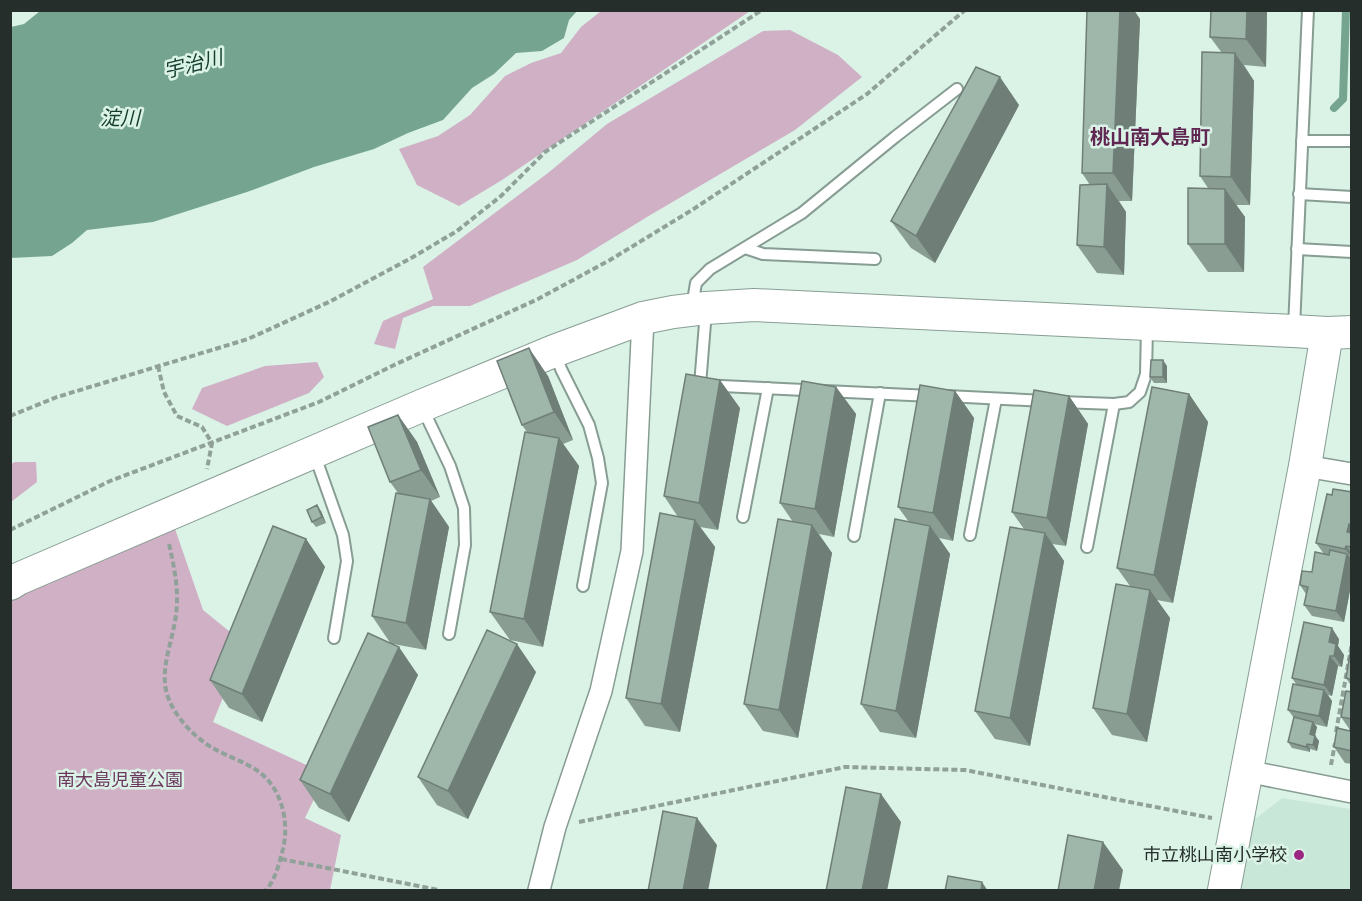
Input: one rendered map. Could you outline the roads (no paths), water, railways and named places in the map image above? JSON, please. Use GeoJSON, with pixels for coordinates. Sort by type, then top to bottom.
{"type":"FeatureCollection","features":[{"type":"Feature","properties":{"kind":"street"},"geometry":{"type":"LineString","coordinates":[[10,584],[554,351],[643,318],[673,312],[754,304],[1293,332],[1339,332],[1305,466],[1224,891]]}},
{"type":"Feature","properties":{"kind":"street"},"geometry":{"type":"LineString","coordinates":[[539,891],[555,827],[601,691],[632,551],[643,318]]}},
{"type":"Feature","properties":{"kind":"street"},"geometry":{"type":"LineString","coordinates":[[1305,466],[1352,474]]}},
{"type":"Feature","properties":{"kind":"street"},"geometry":{"type":"LineString","coordinates":[[1246,771],[1352,792]]}},
{"type":"Feature","properties":{"kind":"lane"},"geometry":{"type":"LineString","coordinates":[[1293,332],[1308,10]]}},
{"type":"Feature","properties":{"kind":"lane"},"geometry":{"type":"LineString","coordinates":[[957,89],[802,213],[710,269],[696,283],[699,309],[700,385],[1114,404],[1129,402],[1140,392],[1146,374],[1147,324]]}},
{"type":"Feature","properties":{"kind":"lane"},"geometry":{"type":"LineString","coordinates":[[1302,141],[1352,141]]}},
{"type":"Feature","properties":{"kind":"lane"},"geometry":{"type":"LineString","coordinates":[[1299,194],[1352,197]]}},
{"type":"Feature","properties":{"kind":"lane"},"geometry":{"type":"LineString","coordinates":[[745,248],[763,254],[875,259]]}},
{"type":"Feature","properties":{"kind":"lane"},"geometry":{"type":"LineString","coordinates":[[1297,249],[1352,252]]}},
{"type":"Feature","properties":{"kind":"lane"},"geometry":{"type":"LineString","coordinates":[[554,351],[589,425],[602,483],[583,586]]}},
{"type":"Feature","properties":{"kind":"lane"},"geometry":{"type":"LineString","coordinates":[[743,517],[768,388]]}},
{"type":"Feature","properties":{"kind":"lane"},"geometry":{"type":"LineString","coordinates":[[854,536],[880,393]]}},
{"type":"Feature","properties":{"kind":"lane"},"geometry":{"type":"LineString","coordinates":[[970,535],[996,399]]}},
{"type":"Feature","properties":{"kind":"lane"},"geometry":{"type":"LineString","coordinates":[[1087,547],[1114,404]]}},
{"type":"Feature","properties":{"kind":"lane"},"geometry":{"type":"LineString","coordinates":[[422,406],[450,466],[464,508],[465,545],[450,634]]}},
{"type":"Feature","properties":{"kind":"lane"},"geometry":{"type":"LineString","coordinates":[[314,452],[343,535],[347,561],[333,638]]}},
{"type":"Feature","properties":{"kind":"water","name":"淀川"},"geometry":{"type":"Polygon","coordinates":[[[40,11],[577,11],[569,20],[564,38],[542,51],[516,53],[494,74],[472,88],[443,120],[374,149],[153,222],[87,230],[52,256],[11,258],[11,27],[24,24],[40,11]]]}},
{"type":"Feature","properties":{"kind":"waterway"},"geometry":{"type":"LineString","coordinates":[[1334,108],[1343,99],[1346,10]]}},
{"type":"Feature","properties":{"kind":"place","name":"市立桃山南小学校"},"geometry":{"type":"Point","coordinates":[1299,855]}},
{"type":"Feature","properties":{"kind":"district","name":"桃山南大島町"},"geometry":{"type":"Point","coordinates":[1150,137]}},
{"type":"Feature","properties":{"kind":"water label","name":"宇治川"},"geometry":{"type":"Point","coordinates":[193,64]}},
{"type":"Feature","properties":{"kind":"park label","name":"南大島児童公園"},"geometry":{"type":"Point","coordinates":[120,780]}}]}
